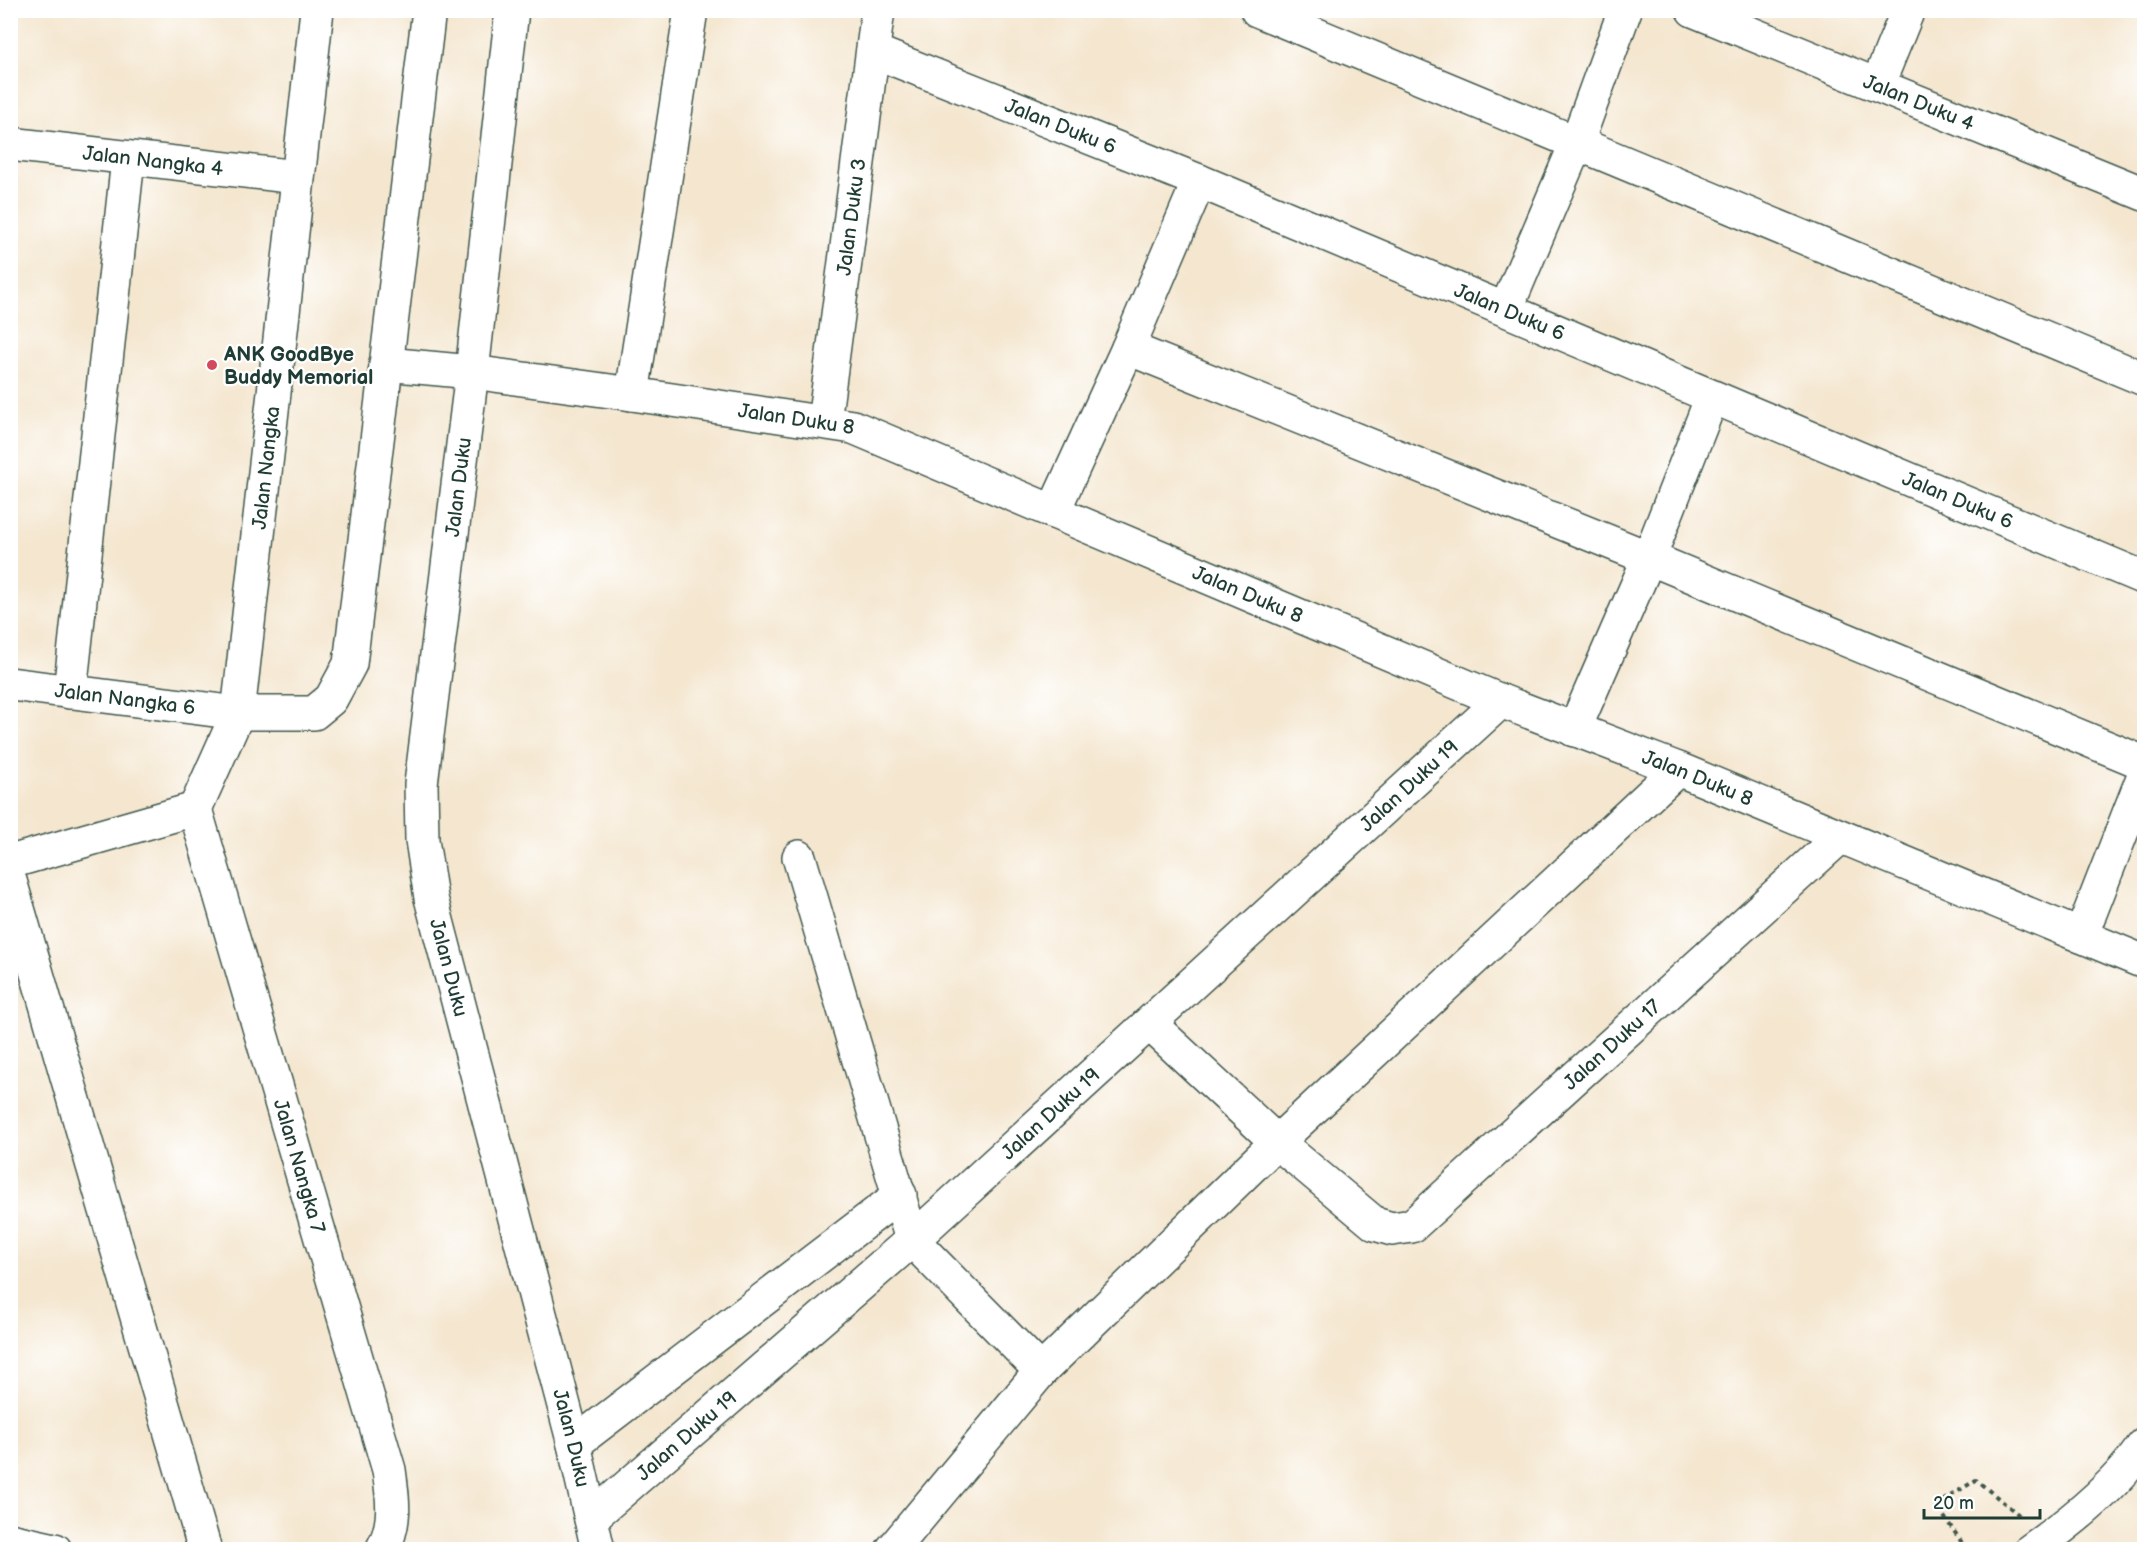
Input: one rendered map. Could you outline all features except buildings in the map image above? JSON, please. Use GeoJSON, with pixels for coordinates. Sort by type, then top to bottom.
{"type":"FeatureCollection","features":[{"type":"Feature","properties":{"kind":"main road","name":"Jalan Nangka"},"geometry":{"type":"LineString","coordinates":[[195,809],[238,713],[316,10]]}},
{"type":"Feature","properties":{"kind":"main road"},"geometry":{"type":"LineString","coordinates":[[238,713],[314,713],[331,699],[350,664],[429,10]]}},
{"type":"Feature","properties":{"kind":"main road","name":"Jalan Duku"},"geometry":{"type":"LineString","coordinates":[[512,10],[472,372],[421,784],[422,840],[431,898],[574,1444],[598,1550]]}},
{"type":"Feature","properties":{"kind":"main road"},"geometry":{"type":"LineString","coordinates":[[632,394],[691,10]]}},
{"type":"Feature","properties":{"kind":"main road","name":"Jalan Duku 3"},"geometry":{"type":"LineString","coordinates":[[824,422],[878,10]]}},
{"type":"Feature","properties":{"kind":"main road"},"geometry":{"type":"LineString","coordinates":[[1257,10],[2145,380]]}},
{"type":"Feature","properties":{"kind":"main road"},"geometry":{"type":"LineString","coordinates":[[1506,309],[1577,142],[1625,10]]}},
{"type":"Feature","properties":{"kind":"main road"},"geometry":{"type":"LineString","coordinates":[[1878,84],[1908,10]]}},
{"type":"Feature","properties":{"kind":"main road","name":"Jalan Duku 4"},"geometry":{"type":"LineString","coordinates":[[1704,13],[2145,194]]}},
{"type":"Feature","properties":{"kind":"main road","name":"Jalan Duku 6"},"geometry":{"type":"LineString","coordinates":[[873,51],[1199,181],[2145,578]]}},
{"type":"Feature","properties":{"kind":"main road","name":"Jalan Nangka 4"},"geometry":{"type":"LineString","coordinates":[[10,144],[297,177]]}},
{"type":"Feature","properties":{"kind":"main road"},"geometry":{"type":"LineString","coordinates":[[70,693],[128,159]]}},
{"type":"Feature","properties":{"kind":"main road"},"geometry":{"type":"LineString","coordinates":[[1053,512],[1128,348],[1199,181]]}},
{"type":"Feature","properties":{"kind":"main road"},"geometry":{"type":"LineString","coordinates":[[1128,348],[1649,558],[2145,763]]}},
{"type":"Feature","properties":{"kind":"main road","name":"Jalan Duku 8"},"geometry":{"type":"LineString","coordinates":[[386,364],[472,372],[854,427],[1501,702],[1678,770],[2145,962]]}},
{"type":"Feature","properties":{"kind":"main road"},"geometry":{"type":"LineString","coordinates":[[1574,730],[1649,558],[1712,397]]}},
{"type":"Feature","properties":{"kind":"main road","name":"Jalan Nangka 6"},"geometry":{"type":"LineString","coordinates":[[10,684],[238,713]]}},
{"type":"Feature","properties":{"kind":"main road","name":"Jalan Duku 19"},"geometry":{"type":"LineString","coordinates":[[591,1518],[912,1240],[1501,702]]}},
{"type":"Feature","properties":{"kind":"main road"},"geometry":{"type":"LineString","coordinates":[[892,1550],[1041,1371],[1277,1142],[1678,770]]}},
{"type":"Feature","properties":{"kind":"main road"},"geometry":{"type":"LineString","coordinates":[[2081,936],[2145,775]]}},
{"type":"Feature","properties":{"kind":"main road"},"geometry":{"type":"LineString","coordinates":[[10,862],[195,809]]}},
{"type":"Feature","properties":{"kind":"main road","name":"Jalan Nangka 7"},"geometry":{"type":"LineString","coordinates":[[195,809],[390,1470],[393,1497],[388,1537]]}},
{"type":"Feature","properties":{"kind":"main road","name":"Jalan Duku 17"},"geometry":{"type":"LineString","coordinates":[[1277,1142],[1375,1224],[1392,1229],[1412,1226],[1840,837]]}},
{"type":"Feature","properties":{"kind":"main road"},"geometry":{"type":"LineString","coordinates":[[799,857],[912,1240],[1041,1371]]}},
{"type":"Feature","properties":{"kind":"main road"},"geometry":{"type":"LineString","coordinates":[[10,881],[205,1550]]}},
{"type":"Feature","properties":{"kind":"main road"},"geometry":{"type":"LineString","coordinates":[[1150,1024],[1277,1142]]}},
{"type":"Feature","properties":{"kind":"main road"},"geometry":{"type":"LineString","coordinates":[[574,1444],[900,1195]]}},
{"type":"Feature","properties":{"kind":"main road"},"geometry":{"type":"LineString","coordinates":[[2039,1544],[2120,1477],[2145,1445]]}},
{"type":"Feature","properties":{"kind":"main road"},"geometry":{"type":"LineString","coordinates":[[10,1539],[55,1550]]}},
{"type":"Feature","properties":{"kind":"path"},"geometry":{"type":"LineString","coordinates":[[1967,1550],[1936,1504],[1976,1480],[2039,1544]]}},
{"type":"Feature","properties":{"kind":"place","name":"ANK GoodBye Buddy Memorial"},"geometry":{"type":"Point","coordinates":[212,365]}}]}
